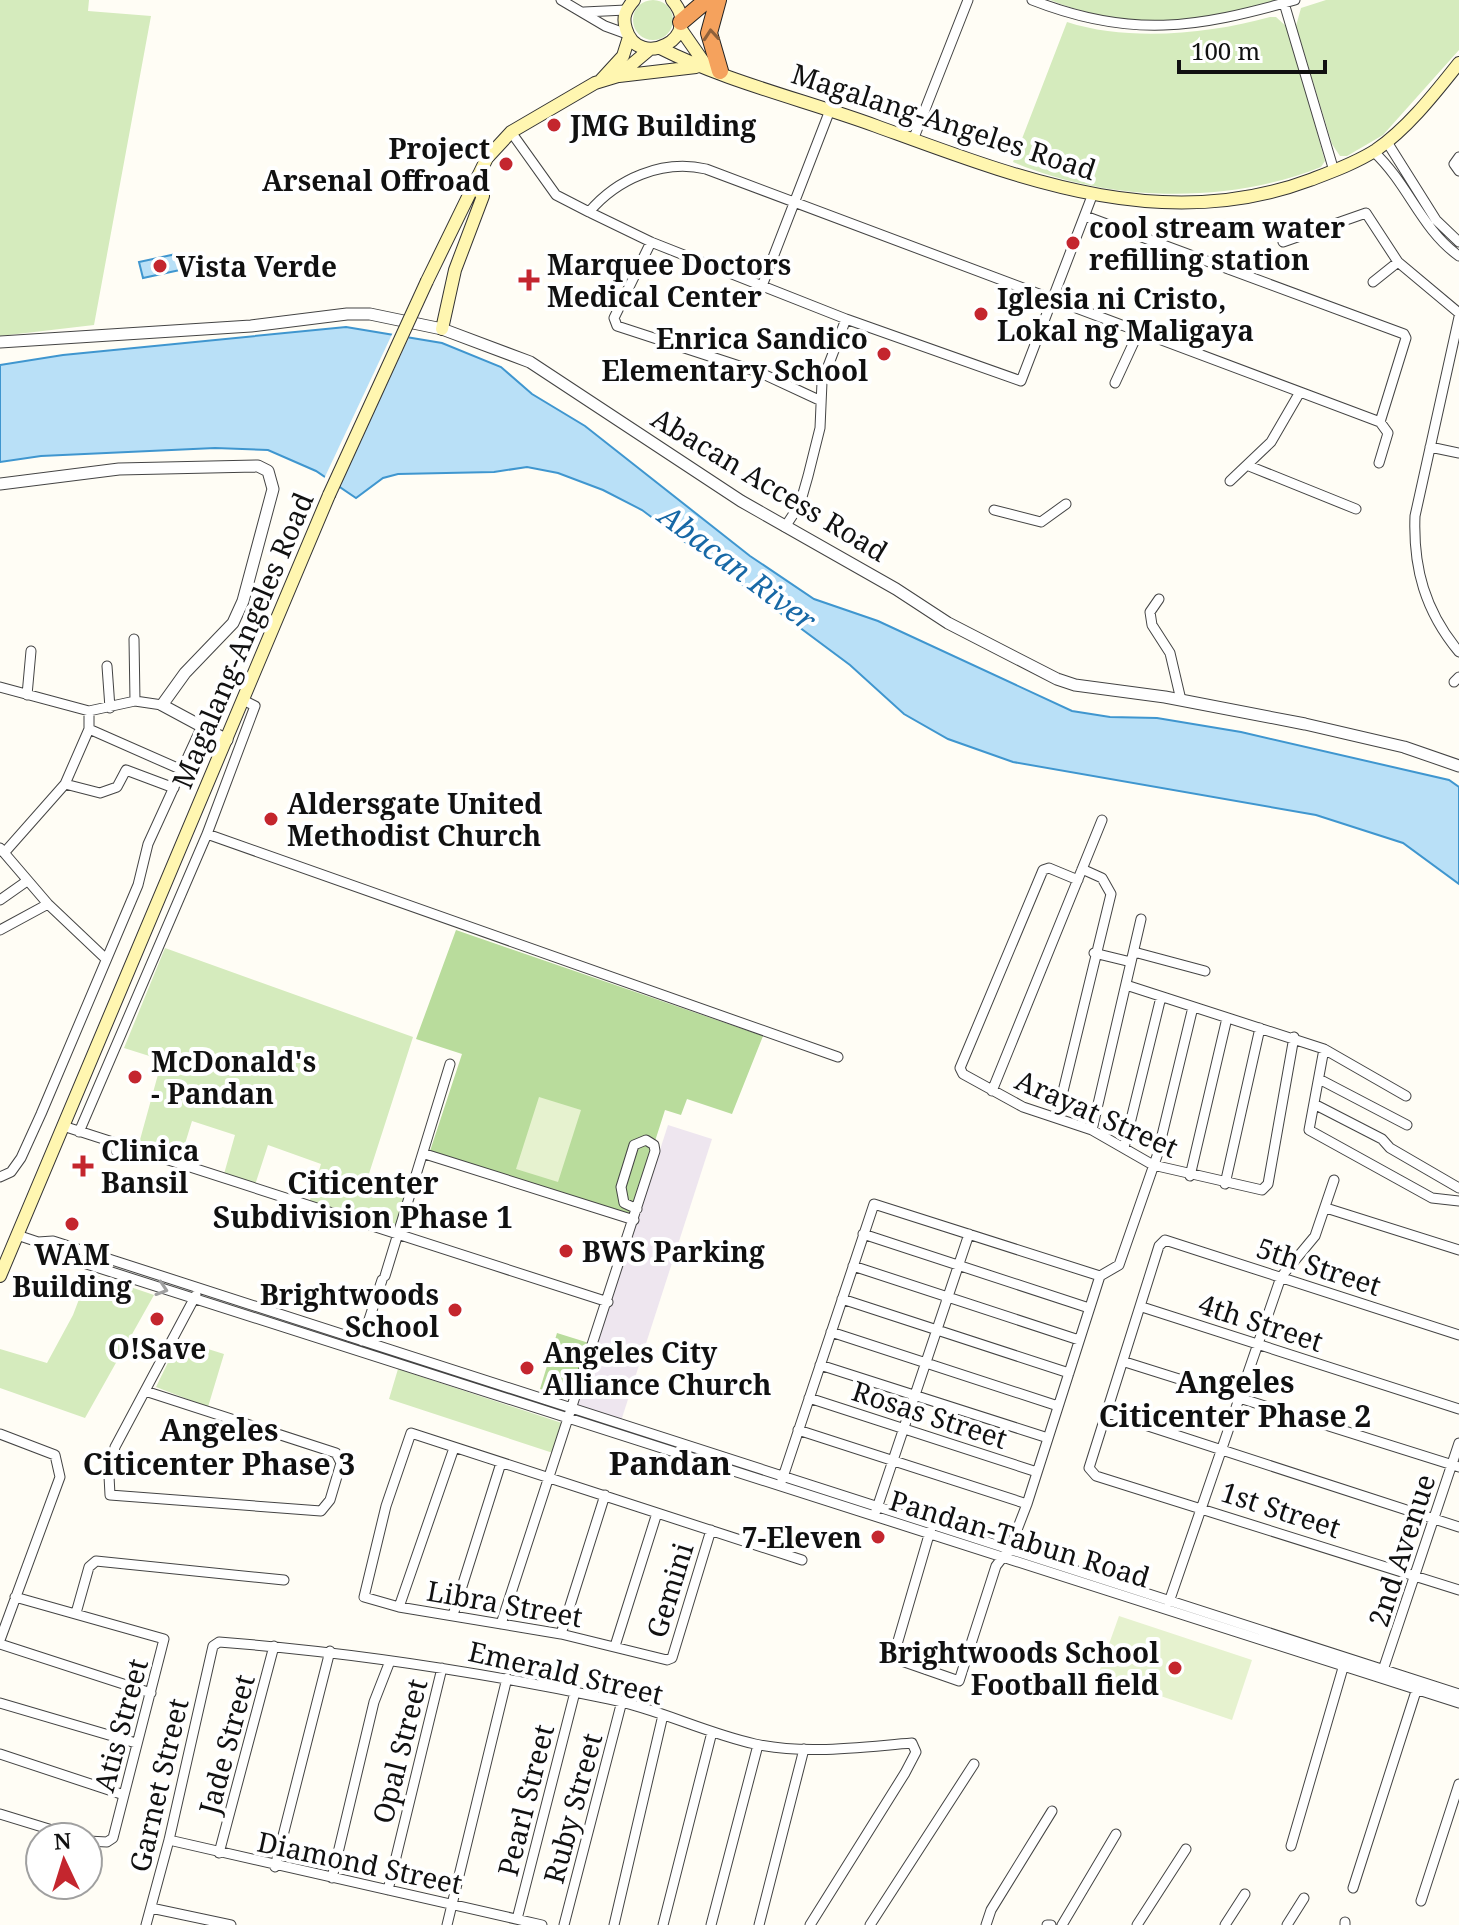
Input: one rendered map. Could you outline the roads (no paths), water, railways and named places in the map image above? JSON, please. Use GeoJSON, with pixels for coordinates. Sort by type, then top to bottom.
{"type":"FeatureCollection","features":[{"type":"Feature","properties":{"kind":"highway"},"geometry":{"type":"LineString","coordinates":[[681,25],[707,0]]}},
{"type":"Feature","properties":{"kind":"highway"},"geometry":{"type":"LineString","coordinates":[[713,69],[709,33],[718,0]]}},
{"type":"Feature","properties":{"kind":"main road"},"geometry":{"type":"LineString","coordinates":[[672,0],[691,48],[713,69]]}},
{"type":"Feature","properties":{"kind":"main road"},"geometry":{"type":"LineString","coordinates":[[630,3],[628,35],[655,48],[670,44],[681,25]]}},
{"type":"Feature","properties":{"kind":"main road","name":"Magalang-Angeles Road"},"geometry":{"type":"LineString","coordinates":[[601,80],[623,56],[628,35]]}},
{"type":"Feature","properties":{"kind":"main road","name":"Magalang-Angeles Road"},"geometry":{"type":"LineString","coordinates":[[0,1276],[329,495],[473,185],[487,158],[511,132],[601,80],[618,76],[655,48],[913,140],[1092,196],[1218,202],[1260,196],[1334,171],[1374,152],[1387,142],[1459,63]]}},
{"type":"Feature","properties":{"kind":"main road"},"geometry":{"type":"LineString","coordinates":[[618,76],[713,69]]}},
{"type":"Feature","properties":{"kind":"main road"},"geometry":{"type":"LineString","coordinates":[[442,329],[458,257],[483,196],[473,185]]}},
{"type":"Feature","properties":{"kind":"street"},"geometry":{"type":"LineString","coordinates":[[561,0],[605,26],[628,35]]}},
{"type":"Feature","properties":{"kind":"street"},"geometry":{"type":"LineString","coordinates":[[913,140],[968,0]]}},
{"type":"Feature","properties":{"kind":"street"},"geometry":{"type":"LineString","coordinates":[[1032,0],[1086,19],[1182,26],[1225,20],[1295,0]]}},
{"type":"Feature","properties":{"kind":"street"},"geometry":{"type":"LineString","coordinates":[[584,12],[630,3]]}},
{"type":"Feature","properties":{"kind":"street"},"geometry":{"type":"LineString","coordinates":[[1284,3],[1334,171]]}},
{"type":"Feature","properties":{"kind":"street"},"geometry":{"type":"LineString","coordinates":[[762,286],[830,110]]}},
{"type":"Feature","properties":{"kind":"street"},"geometry":{"type":"LineString","coordinates":[[511,132],[556,195],[589,212],[651,242],[846,319],[1021,381],[1092,196]]}},
{"type":"Feature","properties":{"kind":"street"},"geometry":{"type":"LineString","coordinates":[[1387,142],[1436,220],[1455,239],[1444,245]]}},
{"type":"Feature","properties":{"kind":"street"},"geometry":{"type":"LineString","coordinates":[[1374,152],[1396,174],[1427,225],[1444,245],[1459,256]]}},
{"type":"Feature","properties":{"kind":"street"},"geometry":{"type":"LineString","coordinates":[[1459,157],[1454,164],[1459,171]]}},
{"type":"Feature","properties":{"kind":"street"},"geometry":{"type":"LineString","coordinates":[[589,212],[606,193],[626,181],[678,166],[706,169],[1380,422],[1388,433],[1379,463]]}},
{"type":"Feature","properties":{"kind":"street"},"geometry":{"type":"LineString","coordinates":[[1283,242],[1366,213],[1398,262],[1459,315],[1415,516],[1414,547],[1428,606],[1459,652]]}},
{"type":"Feature","properties":{"kind":"street"},"geometry":{"type":"LineString","coordinates":[[1085,216],[1404,334],[1406,338],[1380,422]]}},
{"type":"Feature","properties":{"kind":"street"},"geometry":{"type":"LineString","coordinates":[[651,242],[614,323],[668,345],[761,373],[819,400]]}},
{"type":"Feature","properties":{"kind":"street"},"geometry":{"type":"LineString","coordinates":[[1373,282],[1398,262]]}},
{"type":"Feature","properties":{"kind":"street","name":"Abacan Access Road"},"geometry":{"type":"LineString","coordinates":[[0,342],[251,326],[347,314],[381,316],[442,329],[530,362],[785,527],[1037,670],[1075,685],[1181,700],[1341,732],[1459,766]]}},
{"type":"Feature","properties":{"kind":"street"},"geometry":{"type":"LineString","coordinates":[[785,527],[800,504],[820,428],[822,382],[846,319]]}},
{"type":"Feature","properties":{"kind":"street"},"geometry":{"type":"LineString","coordinates":[[1115,383],[1139,331]]}},
{"type":"Feature","properties":{"kind":"street"},"geometry":{"type":"LineString","coordinates":[[1230,481],[1249,466],[1279,432],[1300,392]]}},
{"type":"Feature","properties":{"kind":"street"},"geometry":{"type":"LineString","coordinates":[[1430,447],[1459,453]]}},
{"type":"Feature","properties":{"kind":"street"},"geometry":{"type":"LineString","coordinates":[[0,484],[119,469],[258,466],[268,471],[273,489],[243,601],[233,623],[179,681],[162,705]]}},
{"type":"Feature","properties":{"kind":"street"},"geometry":{"type":"LineString","coordinates":[[1249,466],[1356,509]]}},
{"type":"Feature","properties":{"kind":"street"},"geometry":{"type":"LineString","coordinates":[[994,510],[1041,522],[1066,504]]}},
{"type":"Feature","properties":{"kind":"street"},"geometry":{"type":"LineString","coordinates":[[1159,599],[1150,612],[1152,625],[1170,653],[1181,700]]}},
{"type":"Feature","properties":{"kind":"street"},"geometry":{"type":"LineString","coordinates":[[134,639],[135,701]]}},
{"type":"Feature","properties":{"kind":"street"},"geometry":{"type":"LineString","coordinates":[[27,695],[31,651]]}},
{"type":"Feature","properties":{"kind":"street"},"geometry":{"type":"LineString","coordinates":[[107,666],[110,708]]}},
{"type":"Feature","properties":{"kind":"street"},"geometry":{"type":"LineString","coordinates":[[0,687],[89,711],[135,701],[162,705],[227,740]]}},
{"type":"Feature","properties":{"kind":"street"},"geometry":{"type":"LineString","coordinates":[[79,1132],[207,834],[255,706],[243,700]]}},
{"type":"Feature","properties":{"kind":"street"},"geometry":{"type":"LineString","coordinates":[[0,866],[5,854],[65,784],[89,729],[89,711]]}},
{"type":"Feature","properties":{"kind":"street"},"geometry":{"type":"LineString","coordinates":[[0,1177],[11,1172],[21,1158],[138,885],[145,850],[201,728]]}},
{"type":"Feature","properties":{"kind":"street"},"geometry":{"type":"LineString","coordinates":[[89,729],[182,770]]}},
{"type":"Feature","properties":{"kind":"street"},"geometry":{"type":"LineString","coordinates":[[65,784],[100,793],[117,787],[134,749]]}},
{"type":"Feature","properties":{"kind":"street"},"geometry":{"type":"LineString","coordinates":[[126,770],[174,788]]}},
{"type":"Feature","properties":{"kind":"street"},"geometry":{"type":"LineString","coordinates":[[992,1091],[1102,820]]}},
{"type":"Feature","properties":{"kind":"street"},"geometry":{"type":"LineString","coordinates":[[207,834],[412,909],[838,1057]]}},
{"type":"Feature","properties":{"kind":"street"},"geometry":{"type":"LineString","coordinates":[[5,854],[48,904],[106,959]]}},
{"type":"Feature","properties":{"kind":"street","name":"Arayat Street"},"geometry":{"type":"LineString","coordinates":[[1078,880],[1049,868],[1043,870],[960,1068],[963,1074],[1023,1107],[1092,1130],[1153,1165],[1258,1191],[1268,1184],[1294,1037]]}},
{"type":"Feature","properties":{"kind":"street"},"geometry":{"type":"LineString","coordinates":[[1057,1116],[1094,953],[1111,894],[1102,878],[1082,869]]}},
{"type":"Feature","properties":{"kind":"street"},"geometry":{"type":"LineString","coordinates":[[0,900],[27,881]]}},
{"type":"Feature","properties":{"kind":"street"},"geometry":{"type":"LineString","coordinates":[[0,930],[48,904]]}},
{"type":"Feature","properties":{"kind":"street"},"geometry":{"type":"LineString","coordinates":[[1092,1130],[1141,919]]}},
{"type":"Feature","properties":{"kind":"street"},"geometry":{"type":"LineString","coordinates":[[1094,953],[1205,971]]}},
{"type":"Feature","properties":{"kind":"street"},"geometry":{"type":"LineString","coordinates":[[131,965],[148,969]]}},
{"type":"Feature","properties":{"kind":"street"},"geometry":{"type":"LineString","coordinates":[[1126,985],[1294,1037],[1324,1049],[1406,1096]]}},
{"type":"Feature","properties":{"kind":"street"},"geometry":{"type":"LineString","coordinates":[[1124,1148],[1161,997]]}},
{"type":"Feature","properties":{"kind":"street"},"geometry":{"type":"LineString","coordinates":[[931,1529],[893,1658],[959,1681],[996,1566],[1007,1552],[1027,1504],[1100,1276],[1119,1265],[1153,1165],[1193,1007]]}},
{"type":"Feature","properties":{"kind":"street"},"geometry":{"type":"LineString","coordinates":[[1190,1176],[1227,1018]]}},
{"type":"Feature","properties":{"kind":"street"},"geometry":{"type":"LineString","coordinates":[[1225,1184],[1260,1028]]}},
{"type":"Feature","properties":{"kind":"street"},"geometry":{"type":"LineString","coordinates":[[99,1040],[116,1046]]}},
{"type":"Feature","properties":{"kind":"street"},"geometry":{"type":"LineString","coordinates":[[1324,1049],[1311,1132],[1432,1198],[1459,1201]]}},
{"type":"Feature","properties":{"kind":"street"},"geometry":{"type":"LineString","coordinates":[[362,1341],[425,1154],[450,1064]]}},
{"type":"Feature","properties":{"kind":"street"},"geometry":{"type":"LineString","coordinates":[[1319,1079],[1407,1125]]}},
{"type":"Feature","properties":{"kind":"street"},"geometry":{"type":"LineString","coordinates":[[79,1088],[95,1095]]}},
{"type":"Feature","properties":{"kind":"street"},"geometry":{"type":"LineString","coordinates":[[1314,1104],[1382,1139],[1390,1148],[1459,1188]]}},
{"type":"Feature","properties":{"kind":"street"},"geometry":{"type":"LineString","coordinates":[[63,1126],[115,1145],[132,1146],[135,1152],[608,1302]]}},
{"type":"Feature","properties":{"kind":"street"},"geometry":{"type":"LineString","coordinates":[[501,1624],[608,1302],[634,1220],[655,1151],[654,1145],[646,1140],[634,1145],[620,1194],[624,1203],[637,1209]]}},
{"type":"Feature","properties":{"kind":"street"},"geometry":{"type":"LineString","coordinates":[[425,1154],[634,1220]]}},
{"type":"Feature","properties":{"kind":"street"},"geometry":{"type":"LineString","coordinates":[[1169,1604],[1281,1277],[1308,1248],[1326,1208],[1334,1180]]}},
{"type":"Feature","properties":{"kind":"street"},"geometry":{"type":"LineString","coordinates":[[782,1481],[874,1204],[1100,1276]]}},
{"type":"Feature","properties":{"kind":"street"},"geometry":{"type":"LineString","coordinates":[[1326,1208],[1459,1250]]}},
{"type":"Feature","properties":{"kind":"street"},"geometry":{"type":"LineString","coordinates":[[863,1234],[1089,1308]]}},
{"type":"Feature","properties":{"kind":"street"},"geometry":{"type":"LineString","coordinates":[[876,1510],[969,1234]]}},
{"type":"Feature","properties":{"kind":"street","name":"Pandan-Tabun Road"},"geometry":{"type":"LineString","coordinates":[[17,1235],[38,1242],[53,1241],[1418,1686],[1459,1694]]}},
{"type":"Feature","properties":{"kind":"street","name":"5th Street"},"geometry":{"type":"LineString","coordinates":[[1142,1307],[1159,1246],[1165,1240],[1459,1335]]}},
{"type":"Feature","properties":{"kind":"street","name":"Pandan-Tabun Road"},"geometry":{"type":"LineString","coordinates":[[38,1242],[49,1252],[194,1300],[570,1411]]}},
{"type":"Feature","properties":{"kind":"street"},"geometry":{"type":"LineString","coordinates":[[853,1266],[1079,1340]]}},
{"type":"Feature","properties":{"kind":"street"},"geometry":{"type":"LineString","coordinates":[[145,1391],[336,1453],[341,1463],[330,1500],[321,1511],[110,1495],[109,1476],[115,1447],[199,1289]]}},
{"type":"Feature","properties":{"kind":"street"},"geometry":{"type":"LineString","coordinates":[[842,1299],[1069,1373]]}},
{"type":"Feature","properties":{"kind":"street"},"geometry":{"type":"LineString","coordinates":[[1142,1307],[1108,1413],[1459,1527]]}},
{"type":"Feature","properties":{"kind":"street","name":"4th Street"},"geometry":{"type":"LineString","coordinates":[[1142,1307],[1459,1409]]}},
{"type":"Feature","properties":{"kind":"street"},"geometry":{"type":"LineString","coordinates":[[831,1332],[1058,1406]]}},
{"type":"Feature","properties":{"kind":"street"},"geometry":{"type":"LineString","coordinates":[[1125,1362],[1455,1466]]}},
{"type":"Feature","properties":{"kind":"street"},"geometry":{"type":"LineString","coordinates":[[820,1365],[1048,1438]]}},
{"type":"Feature","properties":{"kind":"street","name":"Rosas Street"},"geometry":{"type":"LineString","coordinates":[[809,1398],[1037,1472]]}},
{"type":"Feature","properties":{"kind":"street","name":"1st Street"},"geometry":{"type":"LineString","coordinates":[[1108,1413],[1089,1464],[1090,1471],[1096,1476],[1203,1507],[1459,1590]]}},
{"type":"Feature","properties":{"kind":"street"},"geometry":{"type":"LineString","coordinates":[[798,1430],[1027,1504]]}},
{"type":"Feature","properties":{"kind":"street","name":"Libra Street"},"geometry":{"type":"LineString","coordinates":[[454,1448],[411,1433],[369,1568],[366,1598],[399,1607],[561,1634],[667,1660]]}},
{"type":"Feature","properties":{"kind":"street"},"geometry":{"type":"LineString","coordinates":[[0,1434],[55,1455],[60,1477],[0,1642],[151,1693]]}},
{"type":"Feature","properties":{"kind":"street","name":"2nd Avenue"},"geometry":{"type":"LineString","coordinates":[[1383,1670],[1455,1466],[1459,1443]]}},
{"type":"Feature","properties":{"kind":"street"},"geometry":{"type":"LineString","coordinates":[[399,1607],[454,1448],[802,1560]]}},
{"type":"Feature","properties":{"kind":"street"},"geometry":{"type":"LineString","coordinates":[[453,1615],[501,1463]]}},
{"type":"Feature","properties":{"kind":"street"},"geometry":{"type":"LineString","coordinates":[[561,1634],[605,1495]]}},
{"type":"Feature","properties":{"kind":"street"},"geometry":{"type":"LineString","coordinates":[[615,1646],[657,1513]]}},
{"type":"Feature","properties":{"kind":"street","name":"Gemini"},"geometry":{"type":"LineString","coordinates":[[667,1660],[672,1658],[711,1530]]}},
{"type":"Feature","properties":{"kind":"street"},"geometry":{"type":"LineString","coordinates":[[15,1597],[76,1613],[89,1567],[96,1561],[284,1580]]}},
{"type":"Feature","properties":{"kind":"street","name":"Atis Street"},"geometry":{"type":"LineString","coordinates":[[76,1613],[159,1635],[165,1644],[111,1841],[104,1841]]}},
{"type":"Feature","properties":{"kind":"street","name":"Emerald Street"},"geometry":{"type":"LineString","coordinates":[[212,1655],[219,1642],[274,1646],[330,1651],[507,1678],[622,1701],[758,1745],[804,1749],[912,1743],[915,1747],[905,1773],[810,1925]]}},
{"type":"Feature","properties":{"kind":"street","name":"Jade Street"},"geometry":{"type":"LineString","coordinates":[[219,1853],[274,1646]]}},
{"type":"Feature","properties":{"kind":"street"},"geometry":{"type":"LineString","coordinates":[[275,1867],[330,1651]]}},
{"type":"Feature","properties":{"kind":"street","name":"Garnet Street"},"geometry":{"type":"LineString","coordinates":[[146,1925],[212,1655]]}},
{"type":"Feature","properties":{"kind":"street"},"geometry":{"type":"LineString","coordinates":[[332,1878],[374,1702],[390,1661]]}},
{"type":"Feature","properties":{"kind":"street"},"geometry":{"type":"LineString","coordinates":[[1291,1846],[1345,1662]]}},
{"type":"Feature","properties":{"kind":"street","name":"Pandan-Tabun Road"},"geometry":{"type":"LineString","coordinates":[[1345,1662],[1383,1670],[1459,1703]]}},
{"type":"Feature","properties":{"kind":"street","name":"Opal Street"},"geometry":{"type":"LineString","coordinates":[[388,1890],[442,1668]]}},
{"type":"Feature","properties":{"kind":"street"},"geometry":{"type":"LineString","coordinates":[[447,1925],[507,1678]]}},
{"type":"Feature","properties":{"kind":"street"},"geometry":{"type":"LineString","coordinates":[[1353,1888],[1418,1686]]}},
{"type":"Feature","properties":{"kind":"street","name":"Pearl Street"},"geometry":{"type":"LineString","coordinates":[[517,1919],[575,1692]]}},
{"type":"Feature","properties":{"kind":"street","name":"Ruby Street"},"geometry":{"type":"LineString","coordinates":[[564,1925],[622,1701]]}},
{"type":"Feature","properties":{"kind":"street"},"geometry":{"type":"LineString","coordinates":[[0,1703],[136,1743]]}},
{"type":"Feature","properties":{"kind":"street"},"geometry":{"type":"LineString","coordinates":[[614,1925],[663,1715]]}},
{"type":"Feature","properties":{"kind":"street"},"geometry":{"type":"LineString","coordinates":[[663,1925],[712,1732]]}},
{"type":"Feature","properties":{"kind":"street"},"geometry":{"type":"LineString","coordinates":[[711,1925],[758,1745]]}},
{"type":"Feature","properties":{"kind":"street"},"geometry":{"type":"LineString","coordinates":[[759,1925],[804,1749]]}},
{"type":"Feature","properties":{"kind":"street"},"geometry":{"type":"LineString","coordinates":[[0,1754],[124,1795]]}},
{"type":"Feature","properties":{"kind":"street"},"geometry":{"type":"LineString","coordinates":[[870,1925],[974,1764]]}},
{"type":"Feature","properties":{"kind":"street"},"geometry":{"type":"LineString","coordinates":[[1421,1901],[1459,1784]]}},
{"type":"Feature","properties":{"kind":"street"},"geometry":{"type":"LineString","coordinates":[[986,1925],[991,1910],[1052,1811]]}},
{"type":"Feature","properties":{"kind":"street"},"geometry":{"type":"LineString","coordinates":[[0,1814],[24,1821]]}},
{"type":"Feature","properties":{"kind":"street"},"geometry":{"type":"LineString","coordinates":[[1062,1925],[1116,1834]]}},
{"type":"Feature","properties":{"kind":"street","name":"Diamond Street"},"geometry":{"type":"LineString","coordinates":[[169,1840],[275,1867],[542,1925]]}},
{"type":"Feature","properties":{"kind":"street"},"geometry":{"type":"LineString","coordinates":[[1137,1925],[1186,1849]]}},
{"type":"Feature","properties":{"kind":"street"},"geometry":{"type":"LineString","coordinates":[[1225,1925],[1245,1894]]}},
{"type":"Feature","properties":{"kind":"street"},"geometry":{"type":"LineString","coordinates":[[1287,1925],[1304,1898]]}},
{"type":"Feature","properties":{"kind":"street"},"geometry":{"type":"LineString","coordinates":[[151,1908],[231,1925]]}},
{"type":"Feature","properties":{"kind":"water","name":"Vista Verde"},"geometry":{"type":"Polygon","coordinates":[[[176,254],[180,270],[143,278],[139,262],[176,254]]]}},
{"type":"Feature","properties":{"kind":"water","name":"Abacan River"},"geometry":{"type":"Polygon","coordinates":[[[346,327],[442,343],[501,367],[532,394],[585,426],[750,556],[814,599],[878,621],[1072,711],[1110,717],[1157,718],[1241,732],[1449,780],[1459,787],[1459,884],[1403,843],[1316,815],[1013,762],[948,739],[904,714],[850,665],[642,510],[603,490],[558,473],[527,467],[494,472],[398,474],[383,478],[356,498],[316,471],[268,450],[215,448],[41,456],[0,462],[0,365],[63,355],[346,327]]]}},
{"type":"Feature","properties":{"kind":"place","name":"JMG Building"},"geometry":{"type":"Point","coordinates":[554,125]}},
{"type":"Feature","properties":{"kind":"place","name":"Project Arsenal Offroad"},"geometry":{"type":"Point","coordinates":[506,164]}},
{"type":"Feature","properties":{"kind":"place","name":"cool stream water refilling station"},"geometry":{"type":"Point","coordinates":[1073,243]}},
{"type":"Feature","properties":{"kind":"place","name":"Vista Verde"},"geometry":{"type":"Point","coordinates":[160,266]}},
{"type":"Feature","properties":{"kind":"place","name":"Marquee Doctors Medical Center"},"geometry":{"type":"Point","coordinates":[529,280]}},
{"type":"Feature","properties":{"kind":"place","name":"Iglesia ni Cristo, Lokal ng Maligaya"},"geometry":{"type":"Point","coordinates":[981,314]}},
{"type":"Feature","properties":{"kind":"place","name":"Enrica Sandico Elementary School"},"geometry":{"type":"Point","coordinates":[884,354]}},
{"type":"Feature","properties":{"kind":"place","name":"Aldersgate United Methodist Church"},"geometry":{"type":"Point","coordinates":[271,819]}},
{"type":"Feature","properties":{"kind":"place","name":"McDonald's - Pandan"},"geometry":{"type":"Point","coordinates":[135,1077]}},
{"type":"Feature","properties":{"kind":"place","name":"Clinica Bansil"},"geometry":{"type":"Point","coordinates":[83,1166]}},
{"type":"Feature","properties":{"kind":"place","name":"WAM Building"},"geometry":{"type":"Point","coordinates":[72,1224]}},
{"type":"Feature","properties":{"kind":"place","name":"BWS Parking"},"geometry":{"type":"Point","coordinates":[566,1251]}},
{"type":"Feature","properties":{"kind":"place","name":"Brightwoods School"},"geometry":{"type":"Point","coordinates":[455,1310]}},
{"type":"Feature","properties":{"kind":"place","name":"O!Save"},"geometry":{"type":"Point","coordinates":[157,1319]}},
{"type":"Feature","properties":{"kind":"place","name":"Angeles City Alliance Church"},"geometry":{"type":"Point","coordinates":[527,1368]}},
{"type":"Feature","properties":{"kind":"place","name":"7-Eleven"},"geometry":{"type":"Point","coordinates":[878,1537]}},
{"type":"Feature","properties":{"kind":"place","name":"Brightwoods School Football field"},"geometry":{"type":"Point","coordinates":[1175,1668]}},
{"type":"Feature","properties":{"kind":"district","name":"Citicenter Subdivision Phase 1"},"geometry":{"type":"Point","coordinates":[363,1199]}},
{"type":"Feature","properties":{"kind":"district","name":"Angeles Citicenter Phase 2"},"geometry":{"type":"Point","coordinates":[1235,1398]}},
{"type":"Feature","properties":{"kind":"district","name":"Angeles Citicenter Phase 3"},"geometry":{"type":"Point","coordinates":[219,1446]}},
{"type":"Feature","properties":{"kind":"district","name":"Pandan"},"geometry":{"type":"Point","coordinates":[670,1462]}}]}
